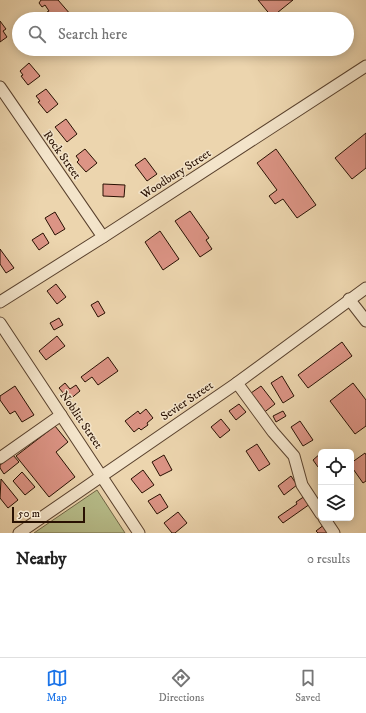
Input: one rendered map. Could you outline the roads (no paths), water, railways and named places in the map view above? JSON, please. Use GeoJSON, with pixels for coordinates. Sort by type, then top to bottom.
{"type":"FeatureCollection","features":[{"type":"Feature","properties":{"kind":"street","name":"Woodbury Street"},"geometry":{"type":"LineString","coordinates":[[0,302],[366,66]]}},
{"type":"Feature","properties":{"kind":"street","name":"Rock Street"},"geometry":{"type":"LineString","coordinates":[[0,87],[103,237]]}},
{"type":"Feature","properties":{"kind":"street","name":"Sevier Street"},"geometry":{"type":"LineString","coordinates":[[19,533],[236,383],[366,288]]}},
{"type":"Feature","properties":{"kind":"street"},"geometry":{"type":"LineString","coordinates":[[350,299],[366,321]]}},
{"type":"Feature","properties":{"kind":"street","name":"Noblitt Street"},"geometry":{"type":"LineString","coordinates":[[0,323],[139,533]]}},
{"type":"Feature","properties":{"kind":"street"},"geometry":{"type":"LineString","coordinates":[[236,383],[273,432],[294,456],[302,485],[318,509]]}},
{"type":"Feature","properties":{"kind":"street"},"geometry":{"type":"LineString","coordinates":[[0,458],[61,415]]}},
{"type":"Feature","properties":{"kind":"street"},"geometry":{"type":"LineString","coordinates":[[326,521],[334,533]]}}]}
